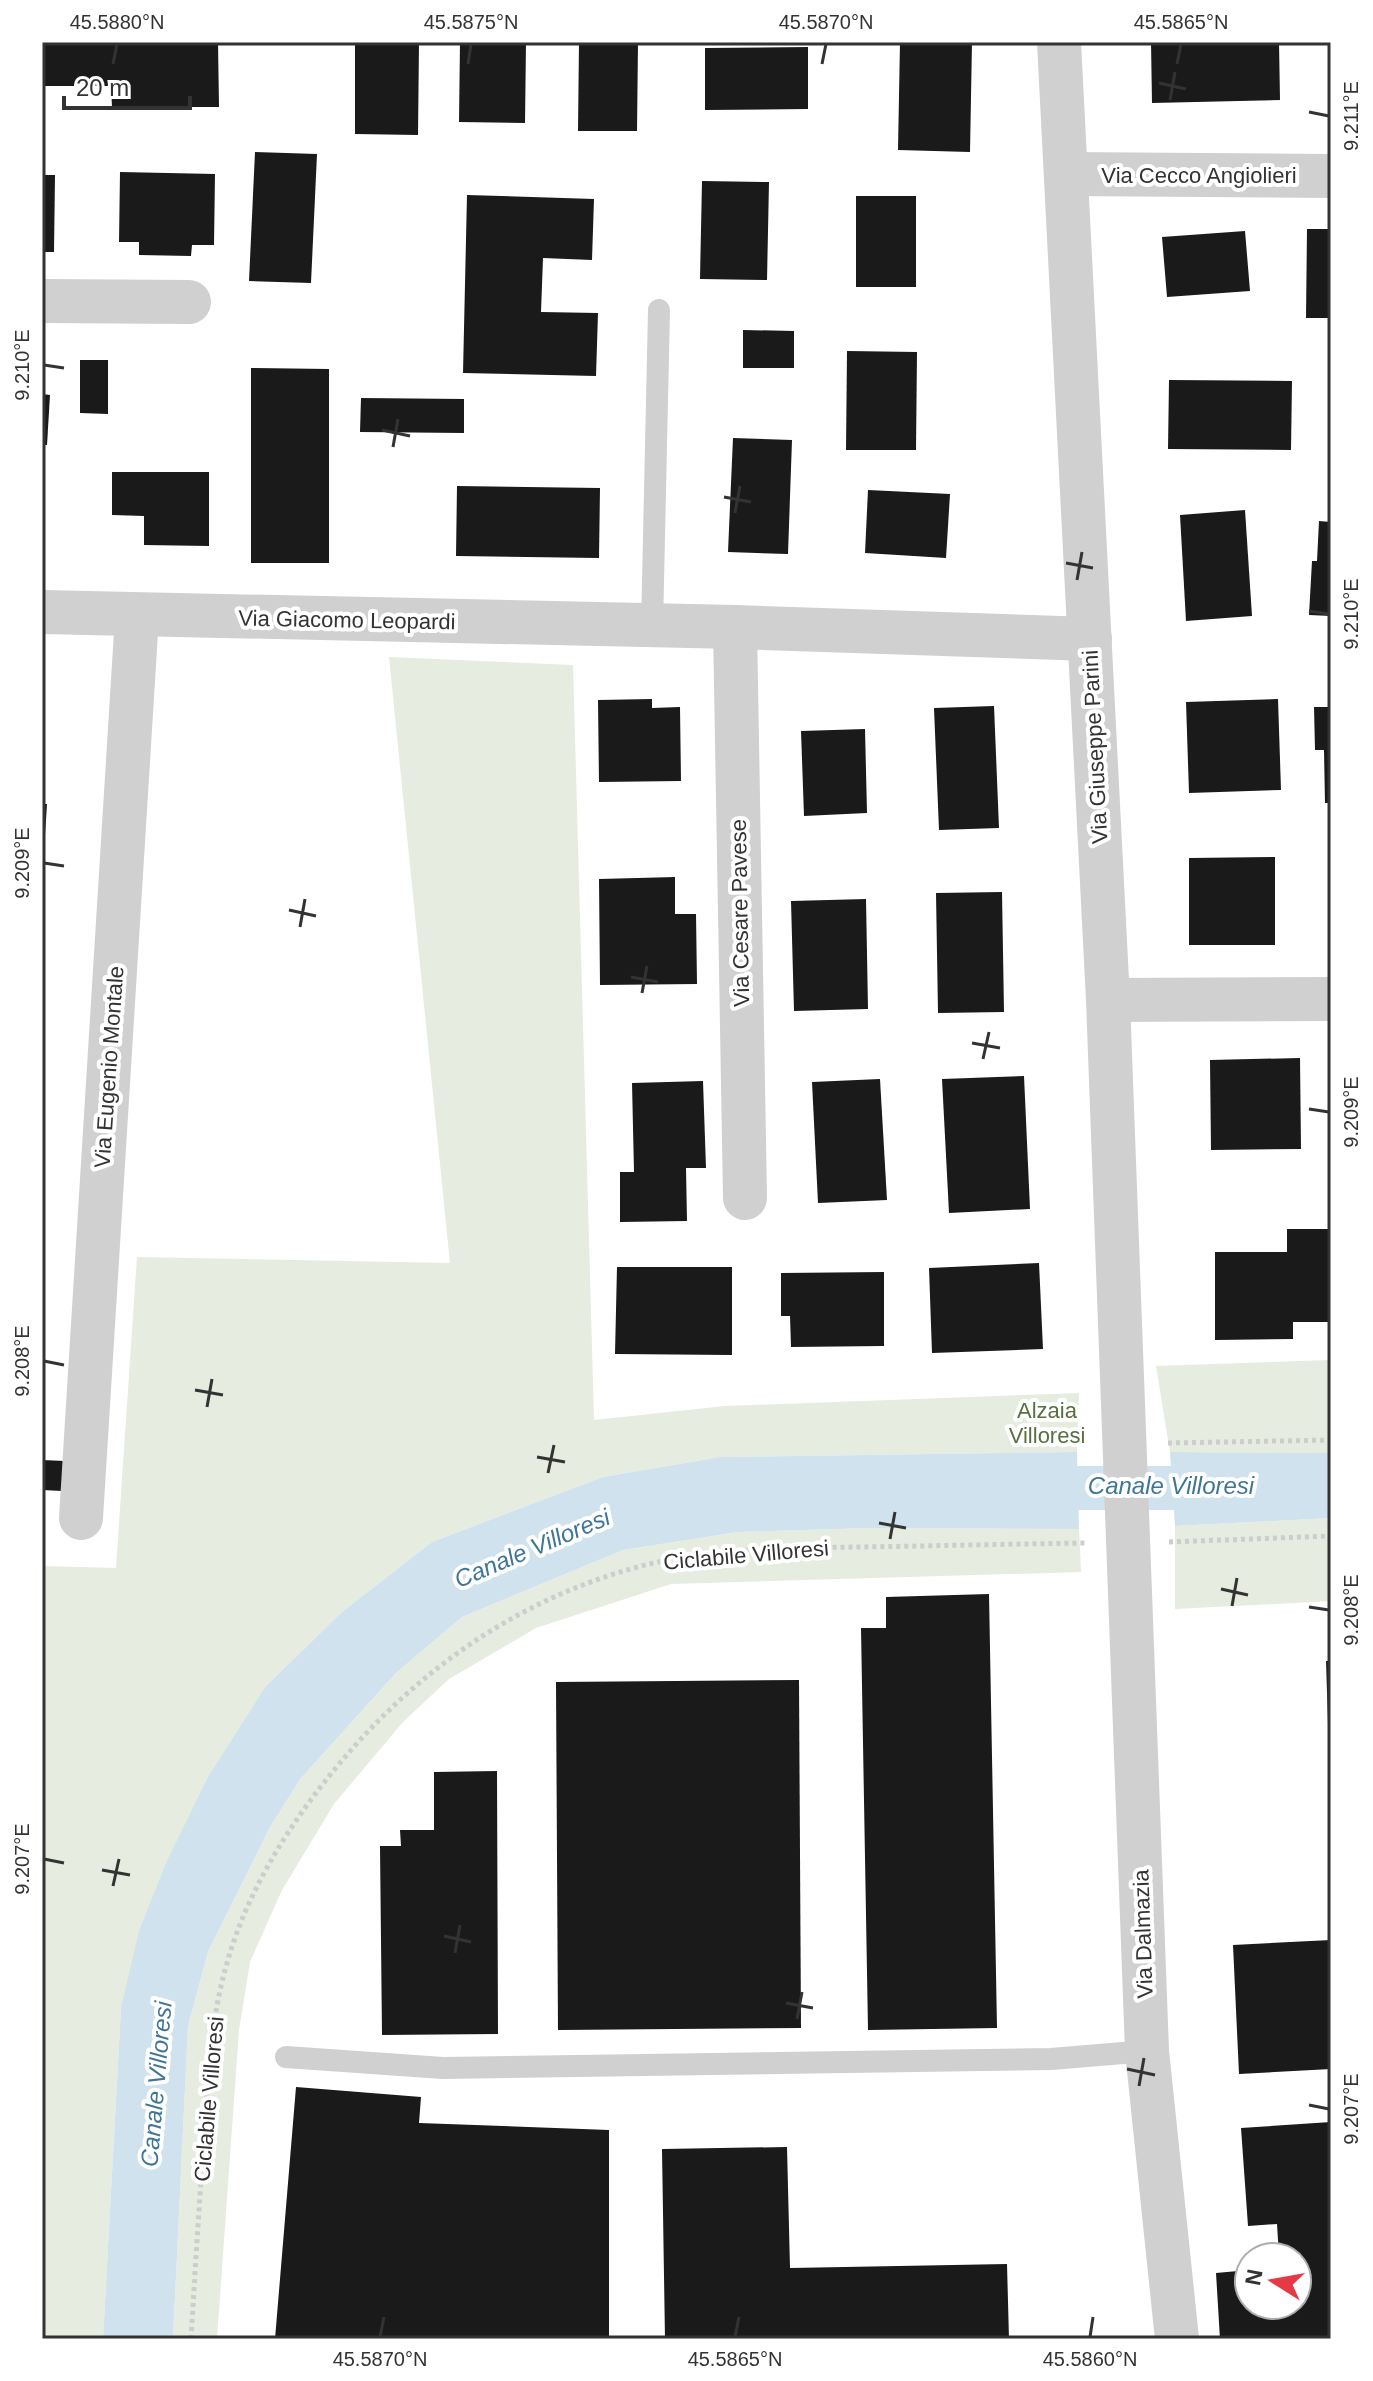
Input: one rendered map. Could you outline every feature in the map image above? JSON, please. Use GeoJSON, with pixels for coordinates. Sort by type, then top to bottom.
{"type":"FeatureCollection","features":[{"type":"Feature","properties":{"kind":"street","name":"Via Giuseppe Parini"},"geometry":{"type":"LineString","coordinates":[[1059,42],[1108,1000],[1142,1447]]}},
{"type":"Feature","properties":{"kind":"street","name":"Via Cecco Angiolieri"},"geometry":{"type":"LineString","coordinates":[[1066,174],[1331,176]]}},
{"type":"Feature","properties":{"kind":"street"},"geometry":{"type":"LineString","coordinates":[[42,301],[189,302]]}},
{"type":"Feature","properties":{"kind":"street","name":"Via Giacomo Leopardi"},"geometry":{"type":"LineString","coordinates":[[42,612],[735,627],[1090,639]]}},
{"type":"Feature","properties":{"kind":"street","name":"Via Eugenio Montale"},"geometry":{"type":"LineString","coordinates":[[81,1518],[137,616]]}},
{"type":"Feature","properties":{"kind":"street","name":"Via Cesare Pavese"},"geometry":{"type":"LineString","coordinates":[[735,627],[745,1198]]}},
{"type":"Feature","properties":{"kind":"street"},"geometry":{"type":"LineString","coordinates":[[1108,1000],[1331,999]]}},
{"type":"Feature","properties":{"kind":"street","name":"Via Dalmazia"},"geometry":{"type":"LineString","coordinates":[[1142,1447],[1109,1535],[1147,2051],[1177,2339]]}},
{"type":"Feature","properties":{"kind":"lane"},"geometry":{"type":"LineString","coordinates":[[652,627],[659,310]]}},
{"type":"Feature","properties":{"kind":"lane"},"geometry":{"type":"LineString","coordinates":[[286,2057],[443,2068],[1051,2059],[1147,2051]]}},
{"type":"Feature","properties":{"kind":"path"},"geometry":{"type":"LineString","coordinates":[[1142,1447],[1331,1440]]}},
{"type":"Feature","properties":{"kind":"path","name":"Ciclabile Villoresi"},"geometry":{"type":"LineString","coordinates":[[191,2339],[211,2030],[227,1961],[253,1896],[287,1836],[326,1779],[374,1725],[435,1668],[479,1637],[524,1612],[578,1588],[659,1562],[787,1548],[1109,1535]]}},
{"type":"Feature","properties":{"kind":"path"},"geometry":{"type":"LineString","coordinates":[[1167,1542],[1331,1536]]}},
{"type":"Feature","properties":{"kind":"green space","name":"Alzaia Villoresi"},"geometry":{"type":"Polygon","coordinates":[[[389,657],[573,665],[594,1420],[725,1406],[1079,1393],[1077,1452],[720,1457],[603,1477],[432,1542],[342,1612],[266,1686],[121,2008],[103,2339],[42,2339],[42,1566],[116,1568],[137,1257],[450,1263],[389,657]]]}},
{"type":"Feature","properties":{"kind":"green space"},"geometry":{"type":"Polygon","coordinates":[[[1331,1360],[1331,1453],[1170,1452],[1156,1366],[1331,1360]]]}},
{"type":"Feature","properties":{"kind":"green space"},"geometry":{"type":"Polygon","coordinates":[[[1331,1518],[1331,1601],[1175,1609],[1175,1526],[1331,1518]]]}},
{"type":"Feature","properties":{"kind":"green space"},"geometry":{"type":"Polygon","coordinates":[[[872,1528],[1079,1529],[1081,1572],[671,1584],[536,1628],[449,1679],[403,1722],[334,1804],[282,1890],[250,1962],[239,2030],[217,2339],[173,2339],[188,2026],[208,1952],[270,1827],[301,1778],[396,1673],[462,1617],[623,1550],[738,1532],[872,1528]]]}},
{"type":"Feature","properties":{"kind":"water"},"geometry":{"type":"Polygon","coordinates":[[[1077,1452],[1079,1529],[872,1528],[738,1532],[623,1550],[462,1617],[396,1673],[301,1778],[270,1827],[208,1952],[188,2026],[173,2339],[103,2339],[121,2008],[139,1931],[166,1863],[208,1777],[266,1686],[342,1612],[432,1542],[603,1477],[720,1457],[1077,1452]]]}},
{"type":"Feature","properties":{"kind":"water"},"geometry":{"type":"Polygon","coordinates":[[[1170,1452],[1331,1453],[1331,1518],[1175,1526],[1170,1452]]]}},
{"type":"Feature","properties":{"kind":"building"},"geometry":{"type":"Polygon","coordinates":[[[42,42],[218,42],[219,107],[112,107],[111,86],[42,86],[42,42]]]}},
{"type":"Feature","properties":{"kind":"building"},"geometry":{"type":"Polygon","coordinates":[[[355,42],[419,42],[418,135],[355,134],[355,42]]]}},
{"type":"Feature","properties":{"kind":"building"},"geometry":{"type":"Polygon","coordinates":[[[460,42],[526,42],[525,123],[459,122],[460,42]]]}},
{"type":"Feature","properties":{"kind":"building"},"geometry":{"type":"Polygon","coordinates":[[[579,42],[638,42],[637,131],[578,131],[579,42]]]}},
{"type":"Feature","properties":{"kind":"building"},"geometry":{"type":"Polygon","coordinates":[[[900,42],[972,42],[970,152],[898,150],[900,42]]]}},
{"type":"Feature","properties":{"kind":"building"},"geometry":{"type":"Polygon","coordinates":[[[1151,42],[1279,42],[1280,100],[1152,103],[1151,42]]]}},
{"type":"Feature","properties":{"kind":"building"},"geometry":{"type":"Polygon","coordinates":[[[808,47],[808,109],[705,110],[705,48],[808,47]]]}},
{"type":"Feature","properties":{"kind":"building"},"geometry":{"type":"Polygon","coordinates":[[[255,152],[317,154],[311,283],[249,281],[255,152]]]}},
{"type":"Feature","properties":{"kind":"building"},"geometry":{"type":"Polygon","coordinates":[[[120,172],[215,174],[214,245],[192,245],[191,256],[139,255],[139,242],[119,242],[120,172]]]}},
{"type":"Feature","properties":{"kind":"building"},"geometry":{"type":"Polygon","coordinates":[[[42,175],[55,175],[54,252],[42,252],[42,175]]]}},
{"type":"Feature","properties":{"kind":"building"},"geometry":{"type":"Polygon","coordinates":[[[702,181],[769,182],[767,280],[700,279],[702,181]]]}},
{"type":"Feature","properties":{"kind":"building"},"geometry":{"type":"Polygon","coordinates":[[[467,195],[594,199],[592,260],[543,258],[541,312],[598,313],[596,376],[463,373],[467,195]]]}},
{"type":"Feature","properties":{"kind":"building"},"geometry":{"type":"Polygon","coordinates":[[[856,196],[916,196],[916,287],[856,287],[856,196]]]}},
{"type":"Feature","properties":{"kind":"building"},"geometry":{"type":"Polygon","coordinates":[[[1307,229],[1331,229],[1331,318],[1306,318],[1307,229]]]}},
{"type":"Feature","properties":{"kind":"building"},"geometry":{"type":"Polygon","coordinates":[[[1245,231],[1250,291],[1167,297],[1162,237],[1245,231]]]}},
{"type":"Feature","properties":{"kind":"building"},"geometry":{"type":"Polygon","coordinates":[[[743,330],[794,331],[794,368],[743,368],[743,330]]]}},
{"type":"Feature","properties":{"kind":"building"},"geometry":{"type":"Polygon","coordinates":[[[847,351],[917,352],[916,450],[846,450],[847,351]]]}},
{"type":"Feature","properties":{"kind":"building"},"geometry":{"type":"Polygon","coordinates":[[[80,360],[108,360],[108,414],[80,413],[80,360]]]}},
{"type":"Feature","properties":{"kind":"building"},"geometry":{"type":"Polygon","coordinates":[[[251,368],[329,369],[329,563],[251,563],[251,368]]]}},
{"type":"Feature","properties":{"kind":"building"},"geometry":{"type":"Polygon","coordinates":[[[1169,380],[1292,381],[1291,450],[1168,449],[1169,380]]]}},
{"type":"Feature","properties":{"kind":"building"},"geometry":{"type":"Polygon","coordinates":[[[42,394],[50,395],[47,445],[42,445],[42,394]]]}},
{"type":"Feature","properties":{"kind":"building"},"geometry":{"type":"Polygon","coordinates":[[[361,398],[464,399],[464,433],[360,432],[361,398]]]}},
{"type":"Feature","properties":{"kind":"building"},"geometry":{"type":"Polygon","coordinates":[[[733,438],[792,440],[788,554],[728,552],[733,438]]]}},
{"type":"Feature","properties":{"kind":"building"},"geometry":{"type":"Polygon","coordinates":[[[112,472],[209,472],[209,546],[144,545],[144,516],[112,515],[112,472]]]}},
{"type":"Feature","properties":{"kind":"building"},"geometry":{"type":"Polygon","coordinates":[[[457,486],[600,488],[599,558],[456,556],[457,486]]]}},
{"type":"Feature","properties":{"kind":"building"},"geometry":{"type":"Polygon","coordinates":[[[868,490],[950,494],[946,558],[865,553],[868,490]]]}},
{"type":"Feature","properties":{"kind":"building"},"geometry":{"type":"Polygon","coordinates":[[[1245,510],[1252,616],[1186,621],[1180,515],[1245,510]]]}},
{"type":"Feature","properties":{"kind":"building"},"geometry":{"type":"Polygon","coordinates":[[[1319,521],[1331,522],[1331,616],[1309,615],[1312,561],[1317,561],[1319,521]]]}},
{"type":"Feature","properties":{"kind":"building"},"geometry":{"type":"Polygon","coordinates":[[[652,699],[652,708],[680,707],[681,781],[599,782],[598,700],[652,699]]]}},
{"type":"Feature","properties":{"kind":"building"},"geometry":{"type":"Polygon","coordinates":[[[1278,699],[1281,790],[1189,793],[1186,702],[1278,699]]]}},
{"type":"Feature","properties":{"kind":"building"},"geometry":{"type":"Polygon","coordinates":[[[994,706],[999,828],[939,830],[934,708],[994,706]]]}},
{"type":"Feature","properties":{"kind":"building"},"geometry":{"type":"Polygon","coordinates":[[[1314,707],[1331,707],[1331,803],[1325,803],[1324,750],[1315,750],[1314,707]]]}},
{"type":"Feature","properties":{"kind":"building"},"geometry":{"type":"Polygon","coordinates":[[[865,729],[867,813],[804,816],[801,731],[865,729]]]}},
{"type":"Feature","properties":{"kind":"building"},"geometry":{"type":"Polygon","coordinates":[[[42,804],[47,804],[44,851],[42,851],[42,804]]]}},
{"type":"Feature","properties":{"kind":"building"},"geometry":{"type":"Polygon","coordinates":[[[1275,857],[1275,945],[1189,945],[1189,858],[1275,857]]]}},
{"type":"Feature","properties":{"kind":"building"},"geometry":{"type":"Polygon","coordinates":[[[675,877],[675,914],[696,914],[697,984],[600,985],[599,879],[675,877]]]}},
{"type":"Feature","properties":{"kind":"building"},"geometry":{"type":"Polygon","coordinates":[[[1002,892],[1004,1012],[938,1013],[936,893],[1002,892]]]}},
{"type":"Feature","properties":{"kind":"building"},"geometry":{"type":"Polygon","coordinates":[[[866,899],[868,1009],[794,1011],[791,901],[866,899]]]}},
{"type":"Feature","properties":{"kind":"building"},"geometry":{"type":"Polygon","coordinates":[[[1300,1058],[1301,1149],[1211,1150],[1210,1060],[1300,1058]]]}},
{"type":"Feature","properties":{"kind":"building"},"geometry":{"type":"Polygon","coordinates":[[[1024,1076],[1030,1209],[949,1213],[942,1079],[1024,1076]]]}},
{"type":"Feature","properties":{"kind":"building"},"geometry":{"type":"Polygon","coordinates":[[[880,1079],[887,1200],[818,1203],[812,1082],[880,1079]]]}},
{"type":"Feature","properties":{"kind":"building"},"geometry":{"type":"Polygon","coordinates":[[[703,1081],[706,1168],[686,1168],[687,1221],[620,1222],[620,1172],[634,1172],[632,1083],[703,1081]]]}},
{"type":"Feature","properties":{"kind":"building"},"geometry":{"type":"Polygon","coordinates":[[[1287,1229],[1331,1229],[1331,1322],[1293,1322],[1293,1339],[1215,1340],[1215,1252],[1287,1252],[1287,1229]]]}},
{"type":"Feature","properties":{"kind":"building"},"geometry":{"type":"Polygon","coordinates":[[[1039,1263],[1043,1349],[932,1353],[929,1268],[1039,1263]]]}},
{"type":"Feature","properties":{"kind":"building"},"geometry":{"type":"Polygon","coordinates":[[[617,1267],[732,1267],[732,1355],[615,1354],[617,1267]]]}},
{"type":"Feature","properties":{"kind":"building"},"geometry":{"type":"Polygon","coordinates":[[[884,1272],[884,1346],[791,1347],[790,1316],[781,1316],[781,1273],[884,1272]]]}},
{"type":"Feature","properties":{"kind":"building"},"geometry":{"type":"Polygon","coordinates":[[[42,1460],[65,1461],[62,1491],[42,1490],[42,1460]]]}},
{"type":"Feature","properties":{"kind":"building"},"geometry":{"type":"Polygon","coordinates":[[[989,1594],[997,2028],[868,2030],[861,1628],[886,1628],[886,1597],[989,1594]]]}},
{"type":"Feature","properties":{"kind":"building"},"geometry":{"type":"Polygon","coordinates":[[[1326,1661],[1331,1661],[1331,1723],[1328,1723],[1326,1661]]]}},
{"type":"Feature","properties":{"kind":"building"},"geometry":{"type":"Polygon","coordinates":[[[799,1680],[801,2028],[558,2030],[556,1682],[799,1680]]]}},
{"type":"Feature","properties":{"kind":"building"},"geometry":{"type":"Polygon","coordinates":[[[497,1771],[498,2034],[382,2035],[380,1846],[401,1846],[400,1830],[434,1830],[434,1772],[497,1771]]]}},
{"type":"Feature","properties":{"kind":"building"},"geometry":{"type":"Polygon","coordinates":[[[1331,1940],[1331,2069],[1239,2074],[1233,1945],[1331,1940]]]}},
{"type":"Feature","properties":{"kind":"building"},"geometry":{"type":"Polygon","coordinates":[[[296,2087],[421,2097],[419,2123],[609,2130],[609,2339],[275,2339],[296,2087]]]}},
{"type":"Feature","properties":{"kind":"building"},"geometry":{"type":"Polygon","coordinates":[[[1331,2122],[1331,2339],[1220,2339],[1216,2273],[1233,2271],[1233,2321],[1313,2321],[1313,2241],[1278,2241],[1277,2224],[1248,2226],[1241,2128],[1331,2122]]]}},
{"type":"Feature","properties":{"kind":"building"},"geometry":{"type":"Polygon","coordinates":[[[787,2147],[790,2268],[1007,2264],[1009,2339],[665,2339],[662,2149],[787,2147]]]}},
{"type":"Feature","properties":{"kind":"waterway","name":"Canale Villoresi"},"geometry":{"type":"LineString","coordinates":[[1017,1488],[1206,1488],[1331,1484]]}}]}
